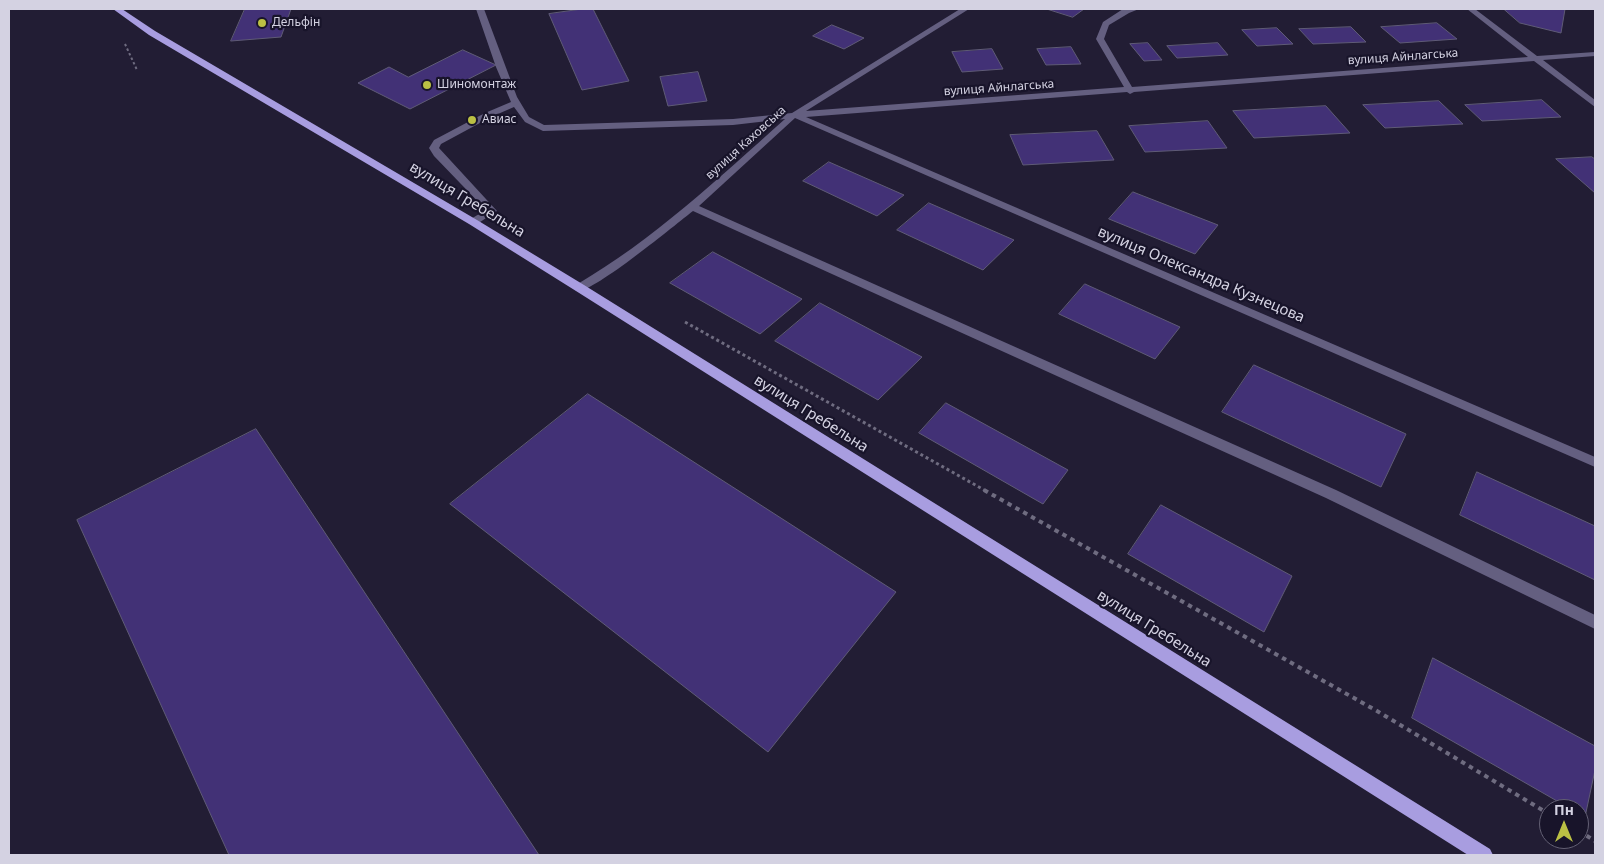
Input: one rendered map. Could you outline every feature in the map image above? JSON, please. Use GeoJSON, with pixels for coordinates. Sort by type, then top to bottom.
{"type":"FeatureCollection","features":[{"type":"Feature","properties":{"kind":"main road","name":"вулиця Гребельна"},"geometry":{"type":"LineString","coordinates":[[116,9],[152,33],[474,222],[1484,855]]}},
{"type":"Feature","properties":{"kind":"street","name":"вулиця Айнлагська"},"geometry":{"type":"LineString","coordinates":[[480,9],[504,75],[517,104],[527,120],[543,128],[733,122],[794,115],[1130,91],[1595,54]]}},
{"type":"Feature","properties":{"kind":"street","name":"вулиця Каховська"},"geometry":{"type":"LineString","coordinates":[[580,288],[602,275],[692,208],[794,115],[965,9]]}},
{"type":"Feature","properties":{"kind":"street"},"geometry":{"type":"LineString","coordinates":[[1130,91],[1100,39],[1106,24],[1126,11],[1135,9]]}},
{"type":"Feature","properties":{"kind":"street"},"geometry":{"type":"LineString","coordinates":[[1471,9],[1595,104]]}},
{"type":"Feature","properties":{"kind":"street"},"geometry":{"type":"LineString","coordinates":[[474,222],[492,211],[437,154],[434,148],[437,142],[488,115],[517,104]]}},
{"type":"Feature","properties":{"kind":"street","name":"вулиця Олександра Кузнецова"},"geometry":{"type":"LineString","coordinates":[[794,115],[1595,462]]}},
{"type":"Feature","properties":{"kind":"street"},"geometry":{"type":"LineString","coordinates":[[692,208],[1332,494],[1595,622]]}},
{"type":"Feature","properties":{"kind":"path"},"geometry":{"type":"LineString","coordinates":[[124,43],[138,70]]}},
{"type":"Feature","properties":{"kind":"path"},"geometry":{"type":"LineString","coordinates":[[678,318],[1377,712],[1539,808]]}},
{"type":"Feature","properties":{"kind":"building","name":"Дельфін"},"geometry":{"type":"Polygon","coordinates":[[[245,9],[291,9],[281,37],[231,41],[245,9]]]}},
{"type":"Feature","properties":{"kind":"building"},"geometry":{"type":"Polygon","coordinates":[[[593,9],[629,81],[582,90],[549,14],[593,9]]]}},
{"type":"Feature","properties":{"kind":"building"},"geometry":{"type":"Polygon","coordinates":[[[1047,9],[1084,9],[1073,17],[1047,9]]]}},
{"type":"Feature","properties":{"kind":"building"},"geometry":{"type":"Polygon","coordinates":[[[1504,9],[1565,9],[1561,33],[1520,23],[1504,9]]]}},
{"type":"Feature","properties":{"kind":"building"},"geometry":{"type":"Polygon","coordinates":[[[1437,23],[1457,39],[1400,43],[1381,27],[1437,23]]]}},
{"type":"Feature","properties":{"kind":"building"},"geometry":{"type":"Polygon","coordinates":[[[832,25],[864,38],[844,49],[813,36],[832,25]]]}},
{"type":"Feature","properties":{"kind":"building"},"geometry":{"type":"Polygon","coordinates":[[[1351,27],[1366,42],[1313,44],[1299,29],[1351,27]]]}},
{"type":"Feature","properties":{"kind":"building"},"geometry":{"type":"Polygon","coordinates":[[[1277,28],[1293,44],[1257,46],[1242,30],[1277,28]]]}},
{"type":"Feature","properties":{"kind":"building"},"geometry":{"type":"Polygon","coordinates":[[[1148,43],[1162,60],[1144,61],[1130,44],[1148,43]]]}},
{"type":"Feature","properties":{"kind":"building"},"geometry":{"type":"Polygon","coordinates":[[[1218,43],[1228,55],[1177,58],[1167,46],[1218,43]]]}},
{"type":"Feature","properties":{"kind":"building"},"geometry":{"type":"Polygon","coordinates":[[[1071,47],[1081,64],[1046,65],[1037,49],[1071,47]]]}},
{"type":"Feature","properties":{"kind":"building"},"geometry":{"type":"Polygon","coordinates":[[[992,49],[1003,69],[962,72],[952,52],[992,49]]]}},
{"type":"Feature","properties":{"kind":"building"},"geometry":{"type":"Polygon","coordinates":[[[463,50],[496,65],[410,109],[358,83],[389,67],[408,77],[463,50]]]}},
{"type":"Feature","properties":{"kind":"building"},"geometry":{"type":"Polygon","coordinates":[[[698,72],[707,101],[668,106],[660,77],[698,72]]]}},
{"type":"Feature","properties":{"kind":"building"},"geometry":{"type":"Polygon","coordinates":[[[1542,100],[1561,117],[1482,121],[1465,105],[1542,100]]]}},
{"type":"Feature","properties":{"kind":"building"},"geometry":{"type":"Polygon","coordinates":[[[1439,101],[1463,124],[1385,128],[1363,105],[1439,101]]]}},
{"type":"Feature","properties":{"kind":"building"},"geometry":{"type":"Polygon","coordinates":[[[1326,106],[1350,133],[1254,138],[1233,111],[1326,106]]]}},
{"type":"Feature","properties":{"kind":"building"},"geometry":{"type":"Polygon","coordinates":[[[1208,121],[1227,148],[1145,152],[1129,126],[1208,121]]]}},
{"type":"Feature","properties":{"kind":"building"},"geometry":{"type":"Polygon","coordinates":[[[1097,131],[1114,160],[1023,165],[1010,135],[1097,131]]]}},
{"type":"Feature","properties":{"kind":"building"},"geometry":{"type":"Polygon","coordinates":[[[1592,157],[1595,159],[1595,193],[1556,159],[1592,157]]]}},
{"type":"Feature","properties":{"kind":"building"},"geometry":{"type":"Polygon","coordinates":[[[829,162],[904,195],[877,216],[803,181],[829,162]]]}},
{"type":"Feature","properties":{"kind":"building"},"geometry":{"type":"Polygon","coordinates":[[[1133,192],[1218,225],[1195,254],[1109,219],[1133,192]]]}},
{"type":"Feature","properties":{"kind":"building"},"geometry":{"type":"Polygon","coordinates":[[[929,203],[1014,240],[983,270],[897,230],[929,203]]]}},
{"type":"Feature","properties":{"kind":"building"},"geometry":{"type":"Polygon","coordinates":[[[713,252],[802,299],[760,334],[670,283],[713,252]]]}},
{"type":"Feature","properties":{"kind":"building"},"geometry":{"type":"Polygon","coordinates":[[[1085,284],[1180,327],[1155,359],[1059,314],[1085,284]]]}},
{"type":"Feature","properties":{"kind":"building"},"geometry":{"type":"Polygon","coordinates":[[[820,303],[922,357],[878,400],[775,341],[820,303]]]}},
{"type":"Feature","properties":{"kind":"building"},"geometry":{"type":"Polygon","coordinates":[[[1254,365],[1406,434],[1381,487],[1222,412],[1254,365]]]}},
{"type":"Feature","properties":{"kind":"building"},"geometry":{"type":"Polygon","coordinates":[[[588,394],[896,592],[768,752],[450,504],[588,394]]]}},
{"type":"Feature","properties":{"kind":"building"},"geometry":{"type":"Polygon","coordinates":[[[946,403],[1068,470],[1043,504],[919,433],[946,403]]]}},
{"type":"Feature","properties":{"kind":"building"},"geometry":{"type":"Polygon","coordinates":[[[256,429],[539,855],[229,855],[77,520],[256,429]]]}},
{"type":"Feature","properties":{"kind":"building"},"geometry":{"type":"Polygon","coordinates":[[[1477,472],[1595,526],[1595,580],[1460,515],[1477,472]]]}},
{"type":"Feature","properties":{"kind":"building"},"geometry":{"type":"Polygon","coordinates":[[[1161,505],[1292,576],[1264,632],[1128,554],[1161,505]]]}},
{"type":"Feature","properties":{"kind":"building"},"geometry":{"type":"Polygon","coordinates":[[[1433,658],[1595,746],[1595,770],[1589,799],[1554,799],[1412,718],[1433,658]]]}},
{"type":"Feature","properties":{"kind":"place","name":"Дельфін"},"geometry":{"type":"Point","coordinates":[262,23]}},
{"type":"Feature","properties":{"kind":"place","name":"Шиномонтаж"},"geometry":{"type":"Point","coordinates":[427,85]}},
{"type":"Feature","properties":{"kind":"place","name":"Авиас"},"geometry":{"type":"Point","coordinates":[472,120]}}]}
